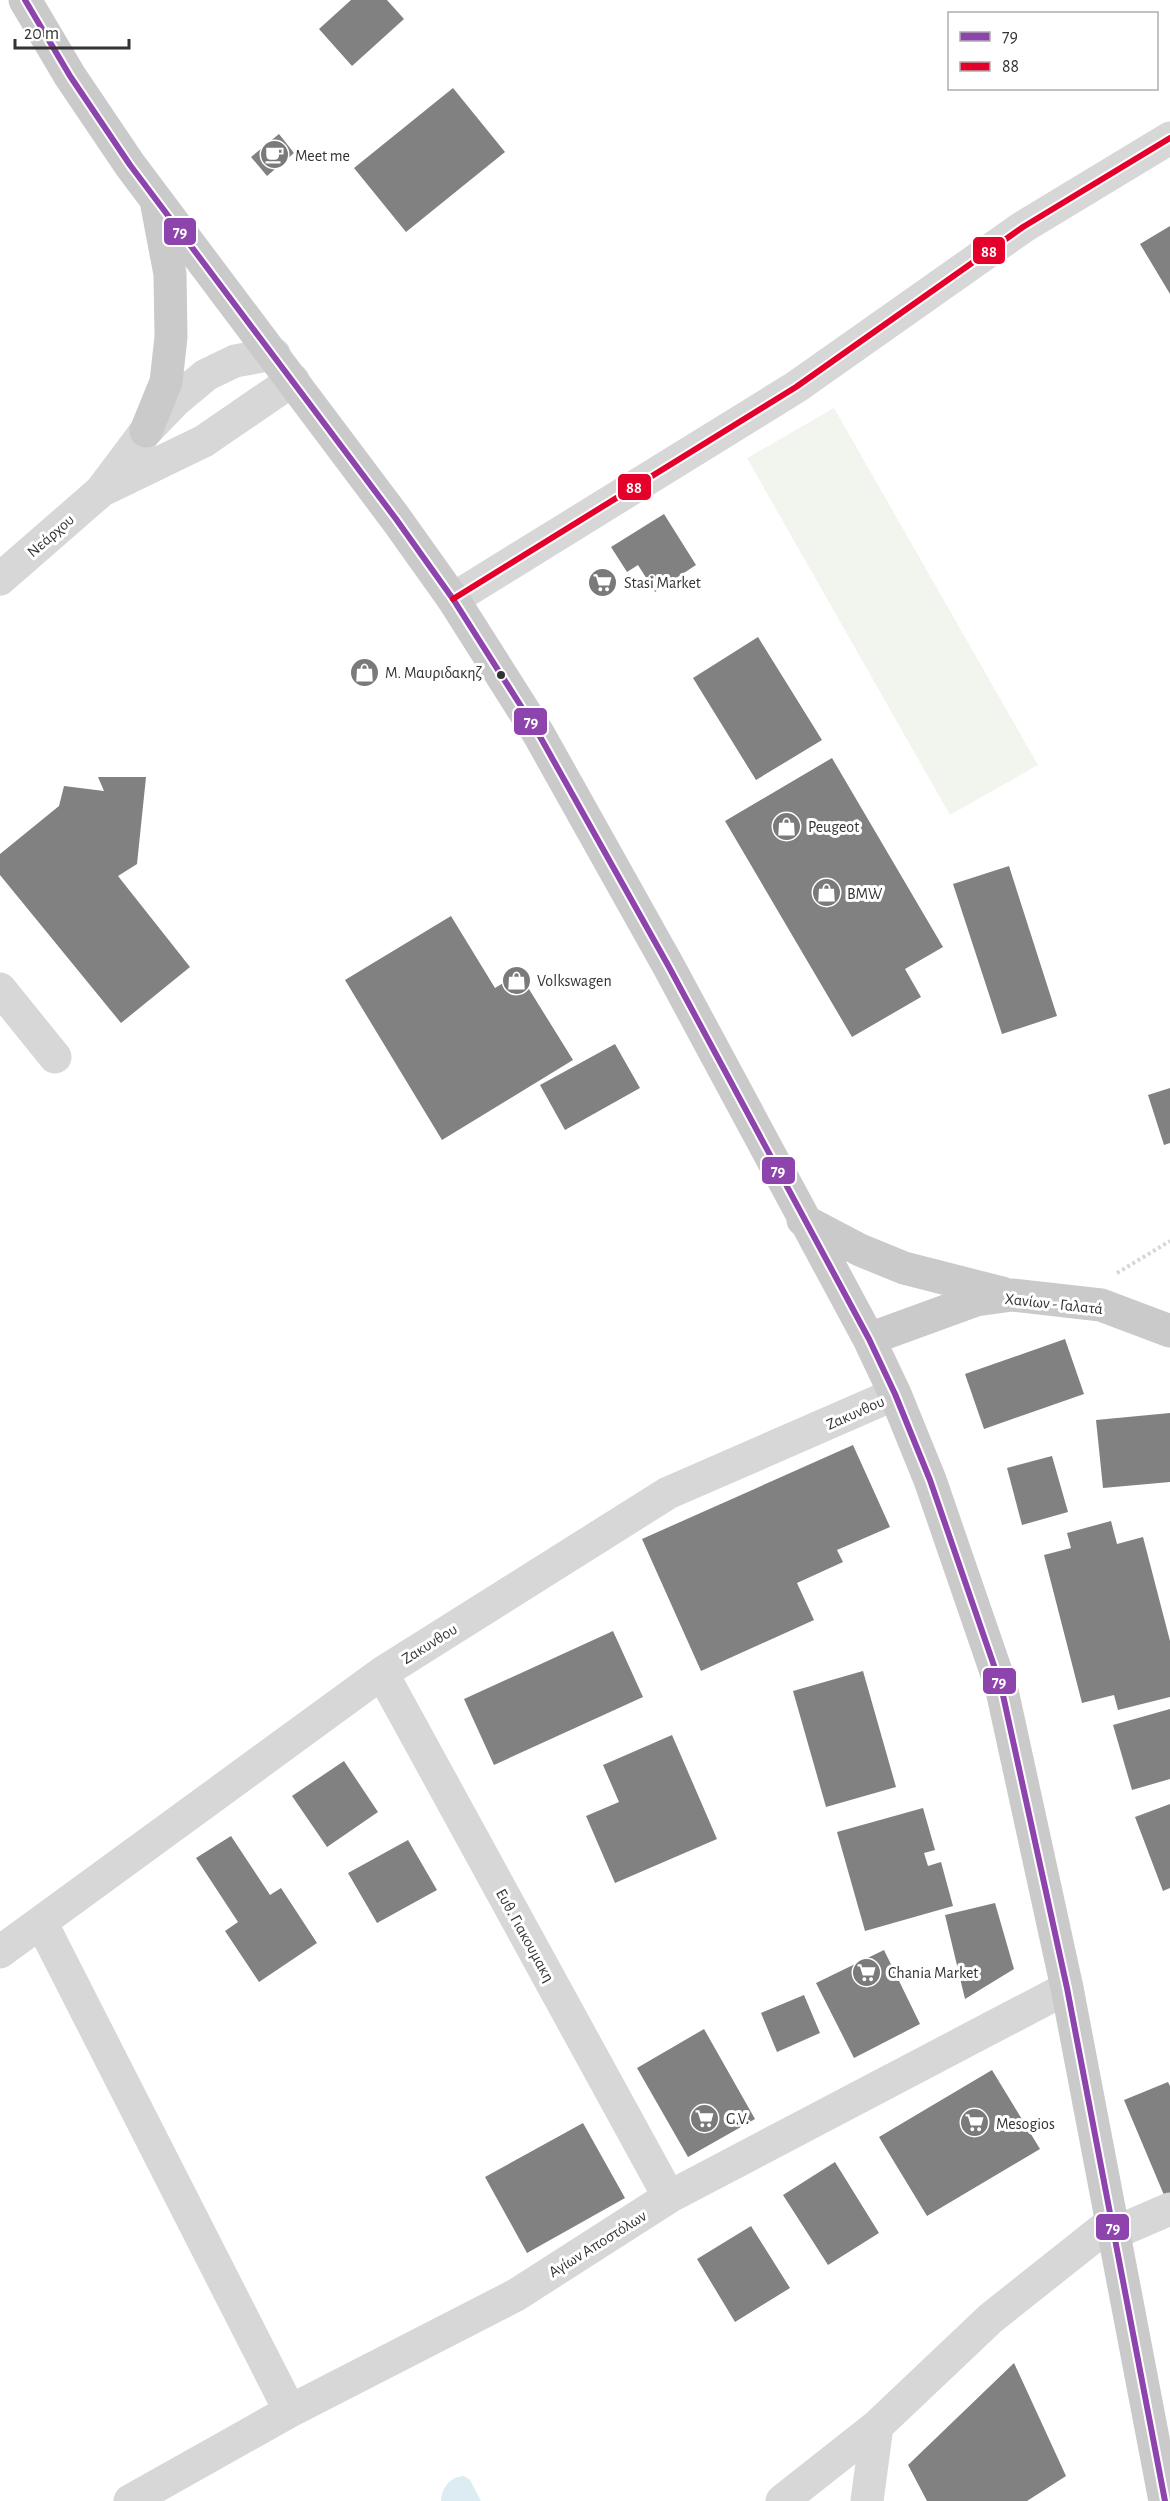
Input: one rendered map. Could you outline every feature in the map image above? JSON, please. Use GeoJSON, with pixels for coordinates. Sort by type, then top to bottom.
{"type":"FeatureCollection","features":[{"type":"Feature","properties":{"kind":"main road"},"geometry":{"type":"LineString","coordinates":[[25,0],[70,76],[157,201],[274,354],[453,599],[538,733],[669,967],[868,1339],[895,1394],[930,1480],[1001,1686],[1066,1988],[1165,2501]]}},
{"type":"Feature","properties":{"kind":"main road"},"geometry":{"type":"LineString","coordinates":[[146,431],[166,382],[171,337],[170,274],[157,201]]}},
{"type":"Feature","properties":{"kind":"main road"},"geometry":{"type":"LineString","coordinates":[[803,1220],[860,1250],[904,1268],[1012,1295]]}},
{"type":"Feature","properties":{"kind":"main road","name":"Χανίων - Γαλατά"},"geometry":{"type":"LineString","coordinates":[[868,1339],[976,1300],[1012,1295],[1101,1305],[1170,1331]]}},
{"type":"Feature","properties":{"kind":"street"},"geometry":{"type":"LineString","coordinates":[[453,599],[796,387],[1023,226],[1170,138]]}},
{"type":"Feature","properties":{"kind":"street","name":"Νεάρχου"},"geometry":{"type":"LineString","coordinates":[[0,579],[101,491],[146,431],[176,400],[206,375],[235,361],[274,354]]}},
{"type":"Feature","properties":{"kind":"street","name":"Νεάρχου"},"geometry":{"type":"LineString","coordinates":[[101,491],[213,435],[293,380]]}},
{"type":"Feature","properties":{"kind":"street"},"geometry":{"type":"LineString","coordinates":[[0,988],[55,1057]]}},
{"type":"Feature","properties":{"kind":"street","name":"Ζακυνθου"},"geometry":{"type":"LineString","coordinates":[[0,1952],[382,1673],[668,1493],[895,1394]]}},
{"type":"Feature","properties":{"kind":"street","name":"Ευθ. Γιακουμακη"},"geometry":{"type":"LineString","coordinates":[[382,1673],[669,2197]]}},
{"type":"Feature","properties":{"kind":"street"},"geometry":{"type":"LineString","coordinates":[[41,1922],[290,2410]]}},
{"type":"Feature","properties":{"kind":"street","name":"Αγίων Αποστόλων"},"geometry":{"type":"LineString","coordinates":[[130,2501],[290,2410],[516,2295],[669,2197],[1066,1988]]}},
{"type":"Feature","properties":{"kind":"street"},"geometry":{"type":"LineString","coordinates":[[782,2501],[877,2426],[991,2318],[1113,2228],[1170,2210]]}},
{"type":"Feature","properties":{"kind":"street"},"geometry":{"type":"LineString","coordinates":[[867,2501],[877,2426]]}},
{"type":"Feature","properties":{"kind":"path"},"geometry":{"type":"LineString","coordinates":[[1101,1305],[1116,1274],[1170,1241]]}},
{"type":"Feature","properties":{"kind":"shaded area"},"geometry":{"type":"Polygon","coordinates":[[[834,408],[1038,765],[950,815],[747,458],[834,408]]]}},
{"type":"Feature","properties":{"kind":"shaded area"},"geometry":{"type":"Polygon","coordinates":[[[464,2476],[470,2480],[481,2501],[441,2501],[443,2491],[448,2484],[455,2478],[464,2476]]]}},
{"type":"Feature","properties":{"kind":"building"},"geometry":{"type":"Polygon","coordinates":[[[351,0],[387,0],[404,19],[352,66],[319,29],[351,0]]]}},
{"type":"Feature","properties":{"kind":"building"},"geometry":{"type":"Polygon","coordinates":[[[453,88],[505,152],[406,232],[354,168],[453,88]]]}},
{"type":"Feature","properties":{"kind":"building"},"geometry":{"type":"Polygon","coordinates":[[[279,134],[294,153],[267,176],[251,157],[279,134]]]}},
{"type":"Feature","properties":{"kind":"building"},"geometry":{"type":"Polygon","coordinates":[[[1170,226],[1170,294],[1140,244],[1170,226]]]}},
{"type":"Feature","properties":{"kind":"building"},"geometry":{"type":"Polygon","coordinates":[[[664,514],[696,565],[655,592],[638,565],[627,572],[611,547],[664,514]]]}},
{"type":"Feature","properties":{"kind":"building"},"geometry":{"type":"Polygon","coordinates":[[[758,637],[822,740],[756,780],[693,678],[758,637]]]}},
{"type":"Feature","properties":{"kind":"building"},"geometry":{"type":"Polygon","coordinates":[[[832,758],[943,947],[905,969],[921,997],[852,1037],[725,821],[832,758]]]}},
{"type":"Feature","properties":{"kind":"building"},"geometry":{"type":"Polygon","coordinates":[[[98,777],[146,777],[137,864],[118,876],[190,967],[121,1023],[0,875],[0,854],[59,806],[64,786],[104,791],[98,777]]]}},
{"type":"Feature","properties":{"kind":"building"},"geometry":{"type":"Polygon","coordinates":[[[1009,866],[1057,1016],[1002,1034],[953,884],[1009,866]]]}},
{"type":"Feature","properties":{"kind":"building"},"geometry":{"type":"Polygon","coordinates":[[[451,916],[495,988],[519,973],[573,1060],[442,1140],[345,980],[451,916]]]}},
{"type":"Feature","properties":{"kind":"building"},"geometry":{"type":"Polygon","coordinates":[[[615,1044],[640,1088],[565,1130],[540,1085],[615,1044]]]}},
{"type":"Feature","properties":{"kind":"building"},"geometry":{"type":"Polygon","coordinates":[[[1170,1088],[1170,1143],[1164,1145],[1148,1095],[1170,1088]]]}},
{"type":"Feature","properties":{"kind":"building"},"geometry":{"type":"Polygon","coordinates":[[[1065,1339],[1084,1394],[984,1429],[965,1374],[1065,1339]]]}},
{"type":"Feature","properties":{"kind":"building"},"geometry":{"type":"Polygon","coordinates":[[[1170,1413],[1170,1482],[1103,1488],[1096,1420],[1170,1413]]]}},
{"type":"Feature","properties":{"kind":"building"},"geometry":{"type":"Polygon","coordinates":[[[853,1445],[890,1527],[837,1550],[843,1562],[797,1583],[814,1620],[701,1671],[642,1539],[853,1445]]]}},
{"type":"Feature","properties":{"kind":"building"},"geometry":{"type":"Polygon","coordinates":[[[1052,1456],[1068,1512],[1022,1525],[1007,1468],[1052,1456]]]}},
{"type":"Feature","properties":{"kind":"building"},"geometry":{"type":"Polygon","coordinates":[[[1111,1521],[1117,1544],[1143,1537],[1170,1641],[1170,1697],[1118,1710],[1114,1695],[1082,1703],[1044,1555],[1071,1548],[1067,1533],[1111,1521]]]}},
{"type":"Feature","properties":{"kind":"building"},"geometry":{"type":"Polygon","coordinates":[[[613,1631],[643,1697],[494,1765],[464,1699],[613,1631]]]}},
{"type":"Feature","properties":{"kind":"building"},"geometry":{"type":"Polygon","coordinates":[[[863,1671],[896,1787],[826,1807],[793,1691],[863,1671]]]}},
{"type":"Feature","properties":{"kind":"building"},"geometry":{"type":"Polygon","coordinates":[[[1170,1709],[1170,1779],[1132,1790],[1113,1725],[1170,1709]]]}},
{"type":"Feature","properties":{"kind":"building"},"geometry":{"type":"Polygon","coordinates":[[[672,1735],[717,1839],[615,1883],[586,1816],[619,1802],[603,1765],[672,1735]]]}},
{"type":"Feature","properties":{"kind":"building"},"geometry":{"type":"Polygon","coordinates":[[[344,1761],[378,1812],[327,1847],[292,1796],[344,1761]]]}},
{"type":"Feature","properties":{"kind":"building"},"geometry":{"type":"Polygon","coordinates":[[[1170,1804],[1170,1888],[1163,1891],[1135,1817],[1170,1804]]]}},
{"type":"Feature","properties":{"kind":"building"},"geometry":{"type":"Polygon","coordinates":[[[923,1808],[935,1850],[924,1853],[928,1866],[941,1862],[953,1906],[865,1931],[837,1832],[923,1808]]]}},
{"type":"Feature","properties":{"kind":"building"},"geometry":{"type":"Polygon","coordinates":[[[231,1836],[270,1895],[281,1888],[317,1943],[259,1982],[225,1931],[238,1922],[196,1858],[231,1836]]]}},
{"type":"Feature","properties":{"kind":"building"},"geometry":{"type":"Polygon","coordinates":[[[408,1840],[437,1890],[377,1923],[348,1873],[408,1840]]]}},
{"type":"Feature","properties":{"kind":"building"},"geometry":{"type":"Polygon","coordinates":[[[995,1903],[1014,1969],[965,1999],[945,1915],[995,1903]]]}},
{"type":"Feature","properties":{"kind":"building"},"geometry":{"type":"Polygon","coordinates":[[[884,1950],[920,2024],[854,2058],[816,1983],[884,1950]]]}},
{"type":"Feature","properties":{"kind":"building"},"geometry":{"type":"Polygon","coordinates":[[[804,1995],[820,2033],[777,2052],[761,2013],[804,1995]]]}},
{"type":"Feature","properties":{"kind":"building"},"geometry":{"type":"Polygon","coordinates":[[[704,2029],[755,2119],[688,2157],[637,2068],[704,2029]]]}},
{"type":"Feature","properties":{"kind":"building"},"geometry":{"type":"Polygon","coordinates":[[[992,2070],[1040,2149],[927,2216],[879,2137],[992,2070]]]}},
{"type":"Feature","properties":{"kind":"building"},"geometry":{"type":"Polygon","coordinates":[[[1168,2082],[1170,2086],[1170,2193],[1164,2195],[1124,2100],[1168,2082]]]}},
{"type":"Feature","properties":{"kind":"building"},"geometry":{"type":"Polygon","coordinates":[[[583,2123],[625,2198],[527,2253],[485,2177],[583,2123]]]}},
{"type":"Feature","properties":{"kind":"building"},"geometry":{"type":"Polygon","coordinates":[[[835,2162],[879,2233],[828,2265],[783,2195],[835,2162]]]}},
{"type":"Feature","properties":{"kind":"building"},"geometry":{"type":"Polygon","coordinates":[[[751,2226],[790,2288],[735,2322],[697,2259],[751,2226]]]}},
{"type":"Feature","properties":{"kind":"building"},"geometry":{"type":"Polygon","coordinates":[[[1014,2363],[1066,2476],[1027,2501],[927,2501],[908,2465],[1014,2363]]]}},
{"type":"Feature","properties":{"kind":"transit line","name":"79"},"geometry":{"type":"LineString","coordinates":[[25,0],[70,76],[130,165],[396,519],[453,599],[538,733],[669,967],[869,1339],[895,1394],[930,1480],[1001,1686],[1067,1988],[1165,2501]]}},
{"type":"Feature","properties":{"kind":"transit line","name":"88"},"geometry":{"type":"LineString","coordinates":[[453,599],[796,387],[1023,227],[1170,138]]}},
{"type":"Feature","properties":{"kind":"place","name":"Meet me"},"geometry":{"type":"Point","coordinates":[274,155]}},
{"type":"Feature","properties":{"kind":"place","name":"Stasi Market"},"geometry":{"type":"Point","coordinates":[603,582]}},
{"type":"Feature","properties":{"kind":"place","name":"Μ. Μαυριδακηζ"},"geometry":{"type":"Point","coordinates":[364,672]}},
{"type":"Feature","properties":{"kind":"place","name":"Peugeot"},"geometry":{"type":"Point","coordinates":[787,826]}},
{"type":"Feature","properties":{"kind":"place","name":"BMW"},"geometry":{"type":"Point","coordinates":[826,893]}},
{"type":"Feature","properties":{"kind":"place","name":"Volkswagen"},"geometry":{"type":"Point","coordinates":[516,980]}},
{"type":"Feature","properties":{"kind":"place","name":"Chania Market"},"geometry":{"type":"Point","coordinates":[867,1972]}},
{"type":"Feature","properties":{"kind":"place","name":"G.V."},"geometry":{"type":"Point","coordinates":[705,2118]}},
{"type":"Feature","properties":{"kind":"place","name":"Mesogios"},"geometry":{"type":"Point","coordinates":[975,2123]}}]}
